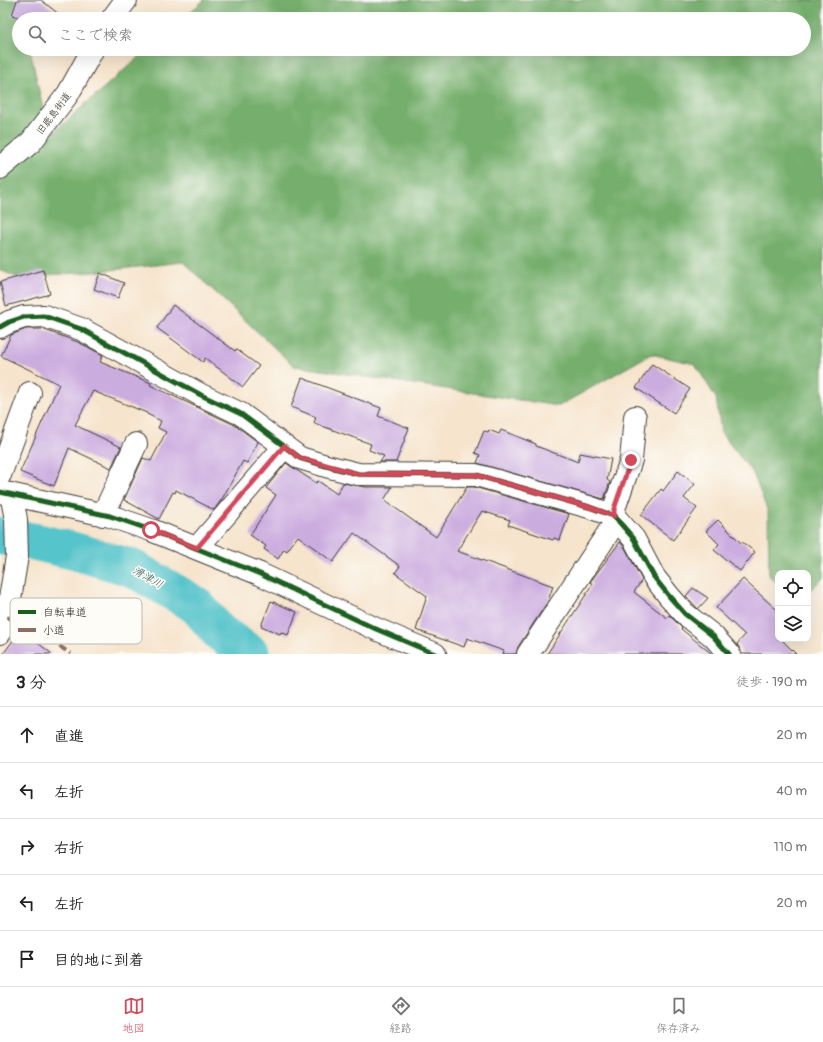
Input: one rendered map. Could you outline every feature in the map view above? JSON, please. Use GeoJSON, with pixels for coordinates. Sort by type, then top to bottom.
{"type":"FeatureCollection","features":[{"type":"Feature","properties":{"kind":"street"},"geometry":{"type":"LineString","coordinates":[[117,12],[126,0]]}},
{"type":"Feature","properties":{"kind":"street","name":"旧鹿島街道"},"geometry":{"type":"LineString","coordinates":[[0,168],[31,142],[68,94],[89,56]]}},
{"type":"Feature","properties":{"kind":"street"},"geometry":{"type":"LineString","coordinates":[[0,327],[24,317],[44,316],[81,329],[201,395],[241,414],[300,458],[358,474],[476,475],[589,507],[614,516],[634,539],[654,577],[673,601],[685,614],[713,636],[730,654]]}},
{"type":"Feature","properties":{"kind":"street"},"geometry":{"type":"LineString","coordinates":[[0,475],[30,392]]}},
{"type":"Feature","properties":{"kind":"street"},"geometry":{"type":"LineString","coordinates":[[528,654],[614,524],[614,509],[631,460],[635,417]]}},
{"type":"Feature","properties":{"kind":"street"},"geometry":{"type":"LineString","coordinates":[[103,514],[136,444]]}},
{"type":"Feature","properties":{"kind":"street"},"geometry":{"type":"LineString","coordinates":[[197,548],[284,446]]}},
{"type":"Feature","properties":{"kind":"street"},"geometry":{"type":"LineString","coordinates":[[5,493],[103,514],[151,530],[260,574],[376,629],[434,654]]}},
{"type":"Feature","properties":{"kind":"street"},"geometry":{"type":"LineString","coordinates":[[0,634],[7,616],[17,556],[16,520],[5,493]]}},
{"type":"Feature","properties":{"kind":"green space"},"geometry":{"type":"Polygon","coordinates":[[[0,0],[19,0],[22,12],[12,12],[12,56],[32,56],[49,136],[140,56],[811,56],[811,12],[190,12],[204,0],[823,0],[823,578],[811,589],[811,570],[775,570],[775,581],[769,576],[768,512],[753,473],[721,433],[716,398],[695,364],[651,354],[559,406],[294,366],[183,262],[93,272],[16,277],[0,270],[0,0]]]}},
{"type":"Feature","properties":{"kind":"building"},"geometry":{"type":"Polygon","coordinates":[[[17,0],[41,0],[56,12],[13,12],[17,0]]]}},
{"type":"Feature","properties":{"kind":"building"},"geometry":{"type":"Polygon","coordinates":[[[43,270],[50,294],[6,306],[0,282],[43,270]]]}},
{"type":"Feature","properties":{"kind":"building"},"geometry":{"type":"Polygon","coordinates":[[[100,273],[124,283],[118,298],[94,289],[100,273]]]}},
{"type":"Feature","properties":{"kind":"building"},"geometry":{"type":"Polygon","coordinates":[[[173,305],[235,351],[236,349],[259,366],[243,387],[205,358],[203,362],[157,328],[173,305]]]}},
{"type":"Feature","properties":{"kind":"building"},"geometry":{"type":"Polygon","coordinates":[[[26,329],[42,329],[78,342],[103,355],[100,362],[151,383],[150,385],[235,425],[258,442],[247,463],[243,461],[222,499],[214,510],[176,490],[175,493],[173,492],[159,519],[124,500],[143,458],[151,461],[166,432],[158,428],[161,421],[147,413],[93,391],[75,425],[121,447],[111,468],[69,448],[54,486],[20,472],[59,384],[1,356],[11,335],[26,329]]]}},
{"type":"Feature","properties":{"kind":"building"},"geometry":{"type":"Polygon","coordinates":[[[652,364],[690,389],[674,413],[636,388],[652,364]]]}},
{"type":"Feature","properties":{"kind":"building"},"geometry":{"type":"Polygon","coordinates":[[[302,378],[381,408],[378,416],[409,428],[396,462],[380,462],[384,456],[369,450],[371,444],[314,423],[316,417],[291,407],[302,378]]]}},
{"type":"Feature","properties":{"kind":"building"},"geometry":{"type":"Polygon","coordinates":[[[489,430],[499,434],[501,430],[536,444],[536,446],[578,462],[580,453],[611,459],[607,480],[610,482],[604,499],[477,463],[480,455],[475,453],[484,431],[488,432],[489,430]]]}},
{"type":"Feature","properties":{"kind":"building"},"geometry":{"type":"Polygon","coordinates":[[[286,463],[316,483],[318,481],[337,494],[343,483],[365,487],[392,487],[384,500],[436,537],[467,487],[474,487],[569,514],[560,540],[554,538],[553,540],[508,525],[510,520],[482,511],[457,551],[553,586],[548,601],[518,647],[516,654],[503,654],[504,651],[467,638],[464,647],[416,630],[427,596],[395,573],[400,566],[354,533],[333,562],[298,536],[287,551],[284,549],[278,559],[264,549],[266,546],[250,535],[276,495],[266,488],[286,463]]]}},
{"type":"Feature","properties":{"kind":"building"},"geometry":{"type":"Polygon","coordinates":[[[678,471],[695,484],[684,498],[697,508],[673,540],[641,515],[661,489],[663,491],[678,471]]]}},
{"type":"Feature","properties":{"kind":"building"},"geometry":{"type":"Polygon","coordinates":[[[718,520],[741,543],[742,542],[755,552],[740,571],[714,550],[719,544],[706,531],[718,520]]]}},
{"type":"Feature","properties":{"kind":"building"},"geometry":{"type":"Polygon","coordinates":[[[620,542],[624,546],[642,580],[634,592],[667,618],[669,615],[682,628],[681,629],[712,654],[547,654],[593,584],[590,582],[620,542]]]}},
{"type":"Feature","properties":{"kind":"building"},"geometry":{"type":"Polygon","coordinates":[[[743,579],[775,608],[775,642],[784,642],[796,654],[741,654],[737,644],[745,635],[716,608],[743,579]]]}},
{"type":"Feature","properties":{"kind":"building"},"geometry":{"type":"Polygon","coordinates":[[[693,588],[708,598],[698,609],[686,596],[693,588]]]}},
{"type":"Feature","properties":{"kind":"building"},"geometry":{"type":"Polygon","coordinates":[[[271,601],[297,612],[288,635],[281,632],[280,634],[261,626],[271,601]]]}},
{"type":"Feature","properties":{"kind":"building"},"geometry":{"type":"Polygon","coordinates":[[[10,644],[39,644],[52,654],[3,654],[10,644]]]}},
{"type":"Feature","properties":{"kind":"waterway","name":"滑津川"},"geometry":{"type":"LineString","coordinates":[[0,536],[36,542],[74,551],[132,568],[196,605],[219,632],[251,654]]}},
{"type":"Feature","properties":{"kind":"marked path"},"geometry":{"type":"LineString","coordinates":[[56,644],[71,654]]}},
{"type":"Feature","properties":{"kind":"cycle path"},"geometry":{"type":"LineString","coordinates":[[0,327],[24,317],[44,316],[81,329],[201,395],[241,414],[300,458],[358,474],[476,475],[589,507],[614,516],[634,539],[654,577],[669,596],[685,614],[713,636],[729,654]]}},
{"type":"Feature","properties":{"kind":"cycle path"},"geometry":{"type":"LineString","coordinates":[[0,492],[110,516],[151,530],[260,574],[376,629],[435,654]]}},
{"type":"Feature","properties":{"kind":"route"},"geometry":{"type":"LineString","coordinates":[[151,530],[197,548],[284,446],[300,458],[358,474],[476,475],[589,507],[614,516],[614,509],[631,460]]}}]}
